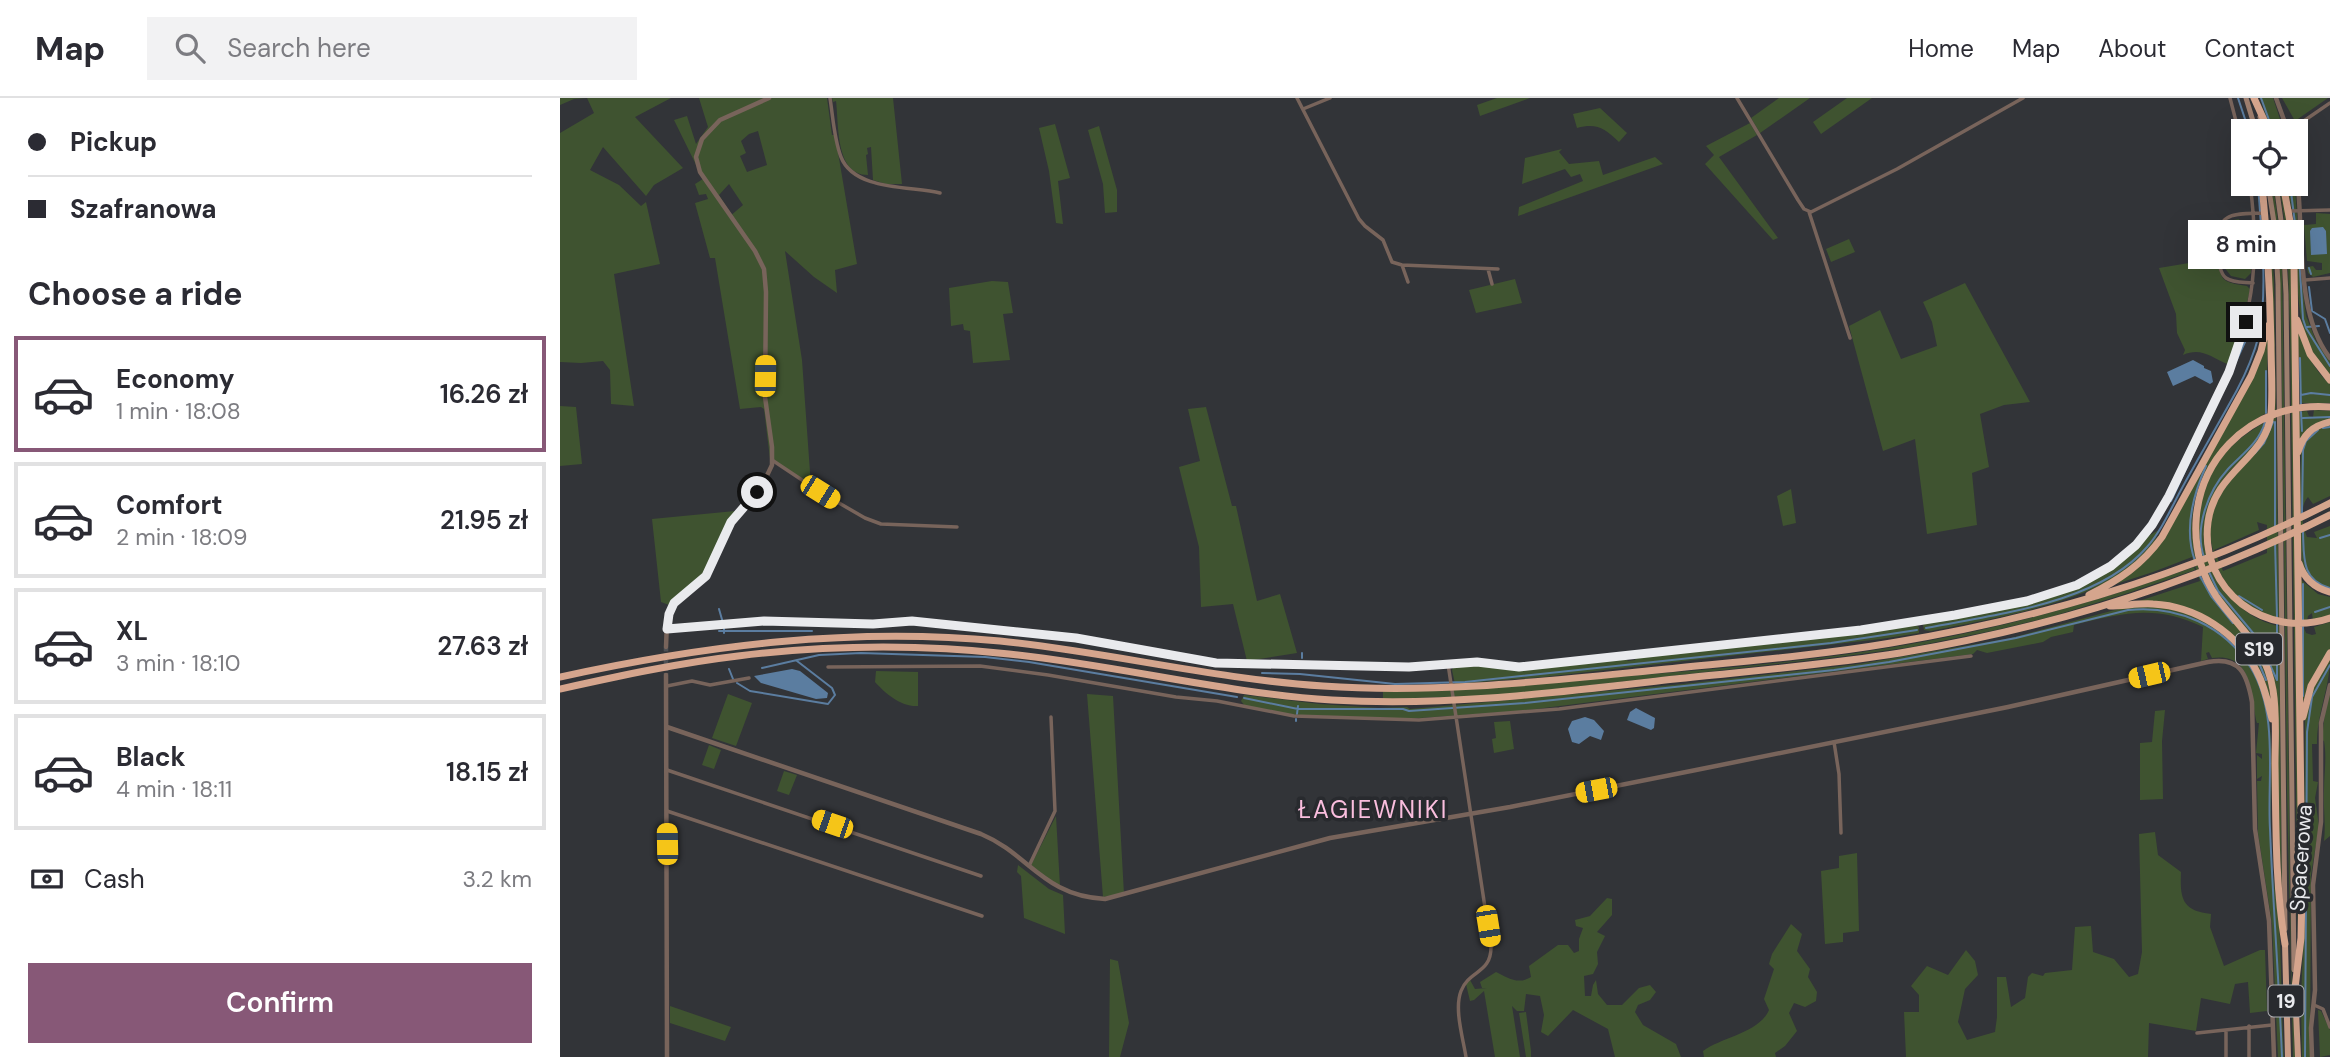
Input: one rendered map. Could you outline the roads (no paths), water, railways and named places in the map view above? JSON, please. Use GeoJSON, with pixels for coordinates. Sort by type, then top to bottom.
{"type":"FeatureCollection","features":[{"type":"Feature","properties":{"kind":"highway"},"geometry":{"type":"LineString","coordinates":[[2254,98],[2262,119]]}},
{"type":"Feature","properties":{"kind":"highway"},"geometry":{"type":"LineString","coordinates":[[2263,196],[2271,305],[2271,406],[2268,427],[2261,442],[2218,491],[2210,513],[2207,533],[2210,558],[2221,582],[2241,605],[2266,618],[2289,624],[2330,618]]}},
{"type":"Feature","properties":{"kind":"highway"},"geometry":{"type":"LineString","coordinates":[[2286,196],[2291,227],[2294,302],[2296,463],[2301,938],[2295,988]]}},
{"type":"Feature","properties":{"kind":"highway"},"geometry":{"type":"LineString","coordinates":[[2294,302],[2306,347],[2330,380]]}},
{"type":"Feature","properties":{"kind":"highway"},"geometry":{"type":"LineString","coordinates":[[2071,604],[2124,577],[2162,537],[2255,367],[2271,305]]}},
{"type":"Feature","properties":{"kind":"highway","name":"S19"},"geometry":{"type":"LineString","coordinates":[[2285,944],[2277,884],[2274,694],[2267,665],[2252,639],[2210,585],[2199,558],[2196,532],[2200,497],[2211,469],[2227,445],[2254,423],[2284,410],[2330,407]]}},
{"type":"Feature","properties":{"kind":"highway"},"geometry":{"type":"LineString","coordinates":[[2296,463],[2306,434],[2316,426],[2330,422]]}},
{"type":"Feature","properties":{"kind":"highway"},"geometry":{"type":"LineString","coordinates":[[560,677],[718,647],[808,638],[887,635],[1031,645],[1290,684],[1376,689],[1460,688],[1524,683],[1840,650],[1952,632],[2071,604],[2125,588],[2217,554],[2330,503]]}},
{"type":"Feature","properties":{"kind":"highway"},"geometry":{"type":"LineString","coordinates":[[560,689],[638,672],[729,657],[791,650],[882,647],[936,648],[1033,656],[1239,690],[1305,698],[1379,702],[1449,701],[1572,691],[1896,654],[1968,640],[2102,607],[2264,547],[2330,515]]}},
{"type":"Feature","properties":{"kind":"highway"},"geometry":{"type":"LineString","coordinates":[[2314,523],[2330,522]]}},
{"type":"Feature","properties":{"kind":"highway"},"geometry":{"type":"LineString","coordinates":[[2297,552],[2301,569],[2308,580],[2317,588],[2330,592]]}},
{"type":"Feature","properties":{"kind":"highway"},"geometry":{"type":"LineString","coordinates":[[2102,607],[2164,605],[2204,618],[2226,632],[2258,673],[2275,733]]}},
{"type":"Feature","properties":{"kind":"highway"},"geometry":{"type":"LineString","coordinates":[[2299,742],[2306,699],[2330,653]]}},
{"type":"Feature","properties":{"kind":"highway","name":"19"},"geometry":{"type":"LineString","coordinates":[[2285,944],[2288,1057]]}},
{"type":"Feature","properties":{"kind":"highway","name":"19"},"geometry":{"type":"LineString","coordinates":[[2295,988],[2298,1057]]}},
{"type":"Feature","properties":{"kind":"main road"},"geometry":{"type":"LineString","coordinates":[[2246,98],[2252,119]]}},
{"type":"Feature","properties":{"kind":"main road"},"geometry":{"type":"LineString","coordinates":[[2270,196],[2276,236],[2278,284],[2285,944]]}},
{"type":"Feature","properties":{"kind":"main road"},"geometry":{"type":"LineString","coordinates":[[2278,196],[2285,271],[2295,988]]}},
{"type":"Feature","properties":{"kind":"street"},"geometry":{"type":"LineString","coordinates":[[666,647],[669,614],[674,603],[706,576],[730,524],[765,481],[772,460],[765,397],[764,269],[755,251],[698,169],[695,157],[702,139],[720,120],[769,98]]}},
{"type":"Feature","properties":{"kind":"street"},"geometry":{"type":"LineString","coordinates":[[830,98],[840,153],[848,167],[866,179],[884,185],[940,193]]}},
{"type":"Feature","properties":{"kind":"street"},"geometry":{"type":"LineString","coordinates":[[1297,98],[1359,219],[1383,240],[1392,261],[1402,265],[1498,270]]}},
{"type":"Feature","properties":{"kind":"street"},"geometry":{"type":"LineString","coordinates":[[1302,109],[1330,98]]}},
{"type":"Feature","properties":{"kind":"street"},"geometry":{"type":"LineString","coordinates":[[1737,98],[1798,200],[1809,212],[1850,338]]}},
{"type":"Feature","properties":{"kind":"street"},"geometry":{"type":"LineString","coordinates":[[1809,212],[1828,206],[1898,169],[2023,98]]}},
{"type":"Feature","properties":{"kind":"street"},"geometry":{"type":"LineString","coordinates":[[2230,98],[2235,119]]}},
{"type":"Feature","properties":{"kind":"street"},"geometry":{"type":"LineString","coordinates":[[2276,98],[2284,119]]}},
{"type":"Feature","properties":{"kind":"street"},"geometry":{"type":"LineString","coordinates":[[2307,119],[2330,103]]}},
{"type":"Feature","properties":{"kind":"street"},"geometry":{"type":"LineString","coordinates":[[667,629],[764,621],[873,624],[912,621],[1076,638],[1216,663],[1409,667],[1477,662],[1526,667],[1861,630],[1936,619],[2050,595],[2094,577],[2136,545],[2161,512],[2236,355],[2247,318],[2253,283],[2255,242],[2251,196]]}},
{"type":"Feature","properties":{"kind":"street"},"geometry":{"type":"LineString","coordinates":[[2298,196],[2311,323],[2330,358]]}},
{"type":"Feature","properties":{"kind":"street"},"geometry":{"type":"LineString","coordinates":[[2253,283],[2230,280],[2223,275],[2219,267],[2219,227],[2226,218],[2330,210]]}},
{"type":"Feature","properties":{"kind":"street"},"geometry":{"type":"LineString","coordinates":[[1402,265],[1408,282]]}},
{"type":"Feature","properties":{"kind":"street"},"geometry":{"type":"LineString","coordinates":[[1488,269],[1492,284]]}},
{"type":"Feature","properties":{"kind":"street"},"geometry":{"type":"LineString","coordinates":[[2305,280],[2330,278]]}},
{"type":"Feature","properties":{"kind":"street"},"geometry":{"type":"LineString","coordinates":[[772,460],[853,512],[881,524],[957,527]]}},
{"type":"Feature","properties":{"kind":"street"},"geometry":{"type":"LineString","coordinates":[[828,667],[980,666],[1217,701],[1294,716],[1419,720],[1559,709],[1971,656]]}},
{"type":"Feature","properties":{"kind":"street"},"geometry":{"type":"LineString","coordinates":[[667,727],[981,834],[1004,847],[1046,881],[1061,889],[1089,897],[1109,899],[1328,838],[1470,814],[1834,742],[2225,659],[2233,662],[2246,680],[2253,705],[2255,828],[2270,928],[2274,1057]]}},
{"type":"Feature","properties":{"kind":"street"},"geometry":{"type":"LineString","coordinates":[[1448,664],[1491,951],[1487,964],[1465,983],[1459,997],[1466,1057]]}},
{"type":"Feature","properties":{"kind":"street"},"geometry":{"type":"LineString","coordinates":[[666,675],[667,1057]]}},
{"type":"Feature","properties":{"kind":"street"},"geometry":{"type":"LineString","coordinates":[[667,685],[692,681],[710,685],[749,678]]}},
{"type":"Feature","properties":{"kind":"street","name":"Spacerowa"},"geometry":{"type":"LineString","coordinates":[[2312,1057],[2312,885],[2321,822],[2321,723],[2330,685]]}},
{"type":"Feature","properties":{"kind":"street"},"geometry":{"type":"LineString","coordinates":[[1028,867],[1055,811],[1051,717]]}},
{"type":"Feature","properties":{"kind":"street"},"geometry":{"type":"LineString","coordinates":[[1834,742],[1839,774],[1840,833]]}},
{"type":"Feature","properties":{"kind":"street"},"geometry":{"type":"LineString","coordinates":[[667,770],[981,876]]}},
{"type":"Feature","properties":{"kind":"street"},"geometry":{"type":"LineString","coordinates":[[667,811],[982,916]]}},
{"type":"Feature","properties":{"kind":"street"},"geometry":{"type":"LineString","coordinates":[[2314,1005],[2323,1009],[2330,1027]]}},
{"type":"Feature","properties":{"kind":"street"},"geometry":{"type":"LineString","coordinates":[[2249,1026],[2249,1057]]}},
{"type":"Feature","properties":{"kind":"street"},"geometry":{"type":"LineString","coordinates":[[2197,1032],[2272,1026]]}},
{"type":"Feature","properties":{"kind":"street"},"geometry":{"type":"LineString","coordinates":[[2225,1030],[2226,1057]]}},
{"type":"Feature","properties":{"kind":"water"},"geometry":{"type":"Polygon","coordinates":[[[2323,227],[2326,231],[2327,254],[2311,255],[2310,231],[2312,228],[2323,227]]]}},
{"type":"Feature","properties":{"kind":"water"},"geometry":{"type":"Polygon","coordinates":[[[2193,360],[2211,371],[2213,382],[2210,384],[2195,376],[2173,386],[2167,372],[2193,360]]]}},
{"type":"Feature","properties":{"kind":"water"},"geometry":{"type":"Polygon","coordinates":[[[792,669],[800,671],[828,693],[827,698],[816,699],[761,683],[754,676],[792,669]]]}},
{"type":"Feature","properties":{"kind":"water"},"geometry":{"type":"Polygon","coordinates":[[[1636,708],[1655,718],[1654,728],[1651,730],[1627,720],[1630,712],[1636,708]]]}},
{"type":"Feature","properties":{"kind":"water"},"geometry":{"type":"Polygon","coordinates":[[[1585,717],[1594,720],[1604,731],[1601,740],[1590,736],[1579,744],[1572,742],[1568,729],[1572,721],[1585,717]]]}},
{"type":"Feature","properties":{"kind":"waterway"},"geometry":{"type":"LineString","coordinates":[[2238,98],[2245,119]]}},
{"type":"Feature","properties":{"kind":"waterway"},"geometry":{"type":"LineString","coordinates":[[2261,98],[2269,119]]}},
{"type":"Feature","properties":{"kind":"waterway"},"geometry":{"type":"LineString","coordinates":[[1926,628],[2014,611],[2074,594],[2102,582],[2126,566],[2147,547],[2166,519],[2237,390],[2257,342],[2263,299],[2259,196]]}},
{"type":"Feature","properties":{"kind":"waterway"},"geometry":{"type":"LineString","coordinates":[[2292,196],[2303,319],[2330,366]]}},
{"type":"Feature","properties":{"kind":"waterway"},"geometry":{"type":"LineString","coordinates":[[2309,268],[2311,274]]}},
{"type":"Feature","properties":{"kind":"waterway"},"geometry":{"type":"LineString","coordinates":[[2309,287],[2312,311],[2325,319],[2330,333]]}},
{"type":"Feature","properties":{"kind":"waterway"},"geometry":{"type":"LineString","coordinates":[[2233,326],[2238,327]]}},
{"type":"Feature","properties":{"kind":"waterway"},"geometry":{"type":"LineString","coordinates":[[2307,327],[2319,326]]}},
{"type":"Feature","properties":{"kind":"waterway"},"geometry":{"type":"LineString","coordinates":[[2251,327],[2262,327]]}},
{"type":"Feature","properties":{"kind":"waterway"},"geometry":{"type":"LineString","coordinates":[[2171,501],[2252,327]]}},
{"type":"Feature","properties":{"kind":"waterway"},"geometry":{"type":"LineString","coordinates":[[2300,358],[2301,406]]}},
{"type":"Feature","properties":{"kind":"waterway"},"geometry":{"type":"LineString","coordinates":[[2266,371],[2266,413]]}},
{"type":"Feature","properties":{"kind":"waterway"},"geometry":{"type":"LineString","coordinates":[[2301,395],[2330,395]]}},
{"type":"Feature","properties":{"kind":"waterway"},"geometry":{"type":"LineString","coordinates":[[2301,412],[2302,431]]}},
{"type":"Feature","properties":{"kind":"waterway"},"geometry":{"type":"LineString","coordinates":[[2303,418],[2330,417]]}},
{"type":"Feature","properties":{"kind":"waterway"},"geometry":{"type":"LineString","coordinates":[[2204,557],[2201,546],[2202,522],[2209,499],[2228,469],[2254,442],[2265,422]]}},
{"type":"Feature","properties":{"kind":"waterway"},"geometry":{"type":"LineString","coordinates":[[2255,453],[2264,443],[2273,422]]}},
{"type":"Feature","properties":{"kind":"waterway"},"geometry":{"type":"LineString","coordinates":[[2275,422],[2275,526]]}},
{"type":"Feature","properties":{"kind":"waterway"},"geometry":{"type":"LineString","coordinates":[[2323,428],[2330,427]]}},
{"type":"Feature","properties":{"kind":"waterway"},"geometry":{"type":"LineString","coordinates":[[2302,513],[2303,450],[2306,441],[2318,430]]}},
{"type":"Feature","properties":{"kind":"waterway"},"geometry":{"type":"LineString","coordinates":[[2195,561],[2190,525],[2197,489],[2206,466]]}},
{"type":"Feature","properties":{"kind":"waterway"},"geometry":{"type":"LineString","coordinates":[[2303,532],[2304,559],[2309,573],[2330,588]]}},
{"type":"Feature","properties":{"kind":"waterway"},"geometry":{"type":"LineString","coordinates":[[2320,538],[2330,535]]}},
{"type":"Feature","properties":{"kind":"waterway"},"geometry":{"type":"LineString","coordinates":[[2275,542],[2277,617]]}},
{"type":"Feature","properties":{"kind":"waterway"},"geometry":{"type":"LineString","coordinates":[[2209,572],[2218,591],[2258,639],[2277,680],[2277,623]]}},
{"type":"Feature","properties":{"kind":"waterway"},"geometry":{"type":"LineString","coordinates":[[2200,576],[2211,596],[2233,623]]}},
{"type":"Feature","properties":{"kind":"waterway"},"geometry":{"type":"LineString","coordinates":[[2303,584],[2303,621]]}},
{"type":"Feature","properties":{"kind":"waterway"},"geometry":{"type":"LineString","coordinates":[[2239,596],[2262,610]]}},
{"type":"Feature","properties":{"kind":"waterway"},"geometry":{"type":"LineString","coordinates":[[2315,612],[2330,607]]}},
{"type":"Feature","properties":{"kind":"waterway"},"geometry":{"type":"LineString","coordinates":[[719,609],[723,623]]}},
{"type":"Feature","properties":{"kind":"waterway"},"geometry":{"type":"LineString","coordinates":[[1244,698],[1298,709],[1409,711],[1525,703],[1889,662],[2016,638],[2128,610],[2146,609],[2181,615],[2213,629],[2240,653],[2260,686],[2265,705],[2269,726],[2270,829],[2282,1057]]}},
{"type":"Feature","properties":{"kind":"waterway"},"geometry":{"type":"LineString","coordinates":[[2303,627],[2303,696]]}},
{"type":"Feature","properties":{"kind":"waterway"},"geometry":{"type":"LineString","coordinates":[[724,628],[724,633]]}},
{"type":"Feature","properties":{"kind":"waterway"},"geometry":{"type":"LineString","coordinates":[[1262,673],[1300,674],[1395,684],[1465,682],[1831,643],[1917,630]]}},
{"type":"Feature","properties":{"kind":"waterway"},"geometry":{"type":"LineString","coordinates":[[719,631],[812,631]]}},
{"type":"Feature","properties":{"kind":"waterway"},"geometry":{"type":"LineString","coordinates":[[2252,646],[2266,680]]}},
{"type":"Feature","properties":{"kind":"waterway"},"geometry":{"type":"LineString","coordinates":[[762,668],[819,655],[861,653],[985,657],[1237,697]]}},
{"type":"Feature","properties":{"kind":"waterway"},"geometry":{"type":"LineString","coordinates":[[1302,653],[1302,658]]}},
{"type":"Feature","properties":{"kind":"waterway"},"geometry":{"type":"LineString","coordinates":[[737,683],[750,691],[828,704],[835,695],[832,688],[797,661]]}},
{"type":"Feature","properties":{"kind":"waterway"},"geometry":{"type":"LineString","coordinates":[[2305,1057],[2307,732],[2312,697],[2330,665]]}},
{"type":"Feature","properties":{"kind":"waterway"},"geometry":{"type":"LineString","coordinates":[[729,669],[733,679]]}},
{"type":"Feature","properties":{"kind":"waterway"},"geometry":{"type":"LineString","coordinates":[[1297,714],[1298,706]]}},
{"type":"Feature","properties":{"kind":"tunnel"},"geometry":{"type":"LineString","coordinates":[[666,647],[666,675]]}},
{"type":"Feature","properties":{"kind":"district","name":"ŁAGIEWNIKI"},"geometry":{"type":"Point","coordinates":[1373,810]}}]}
